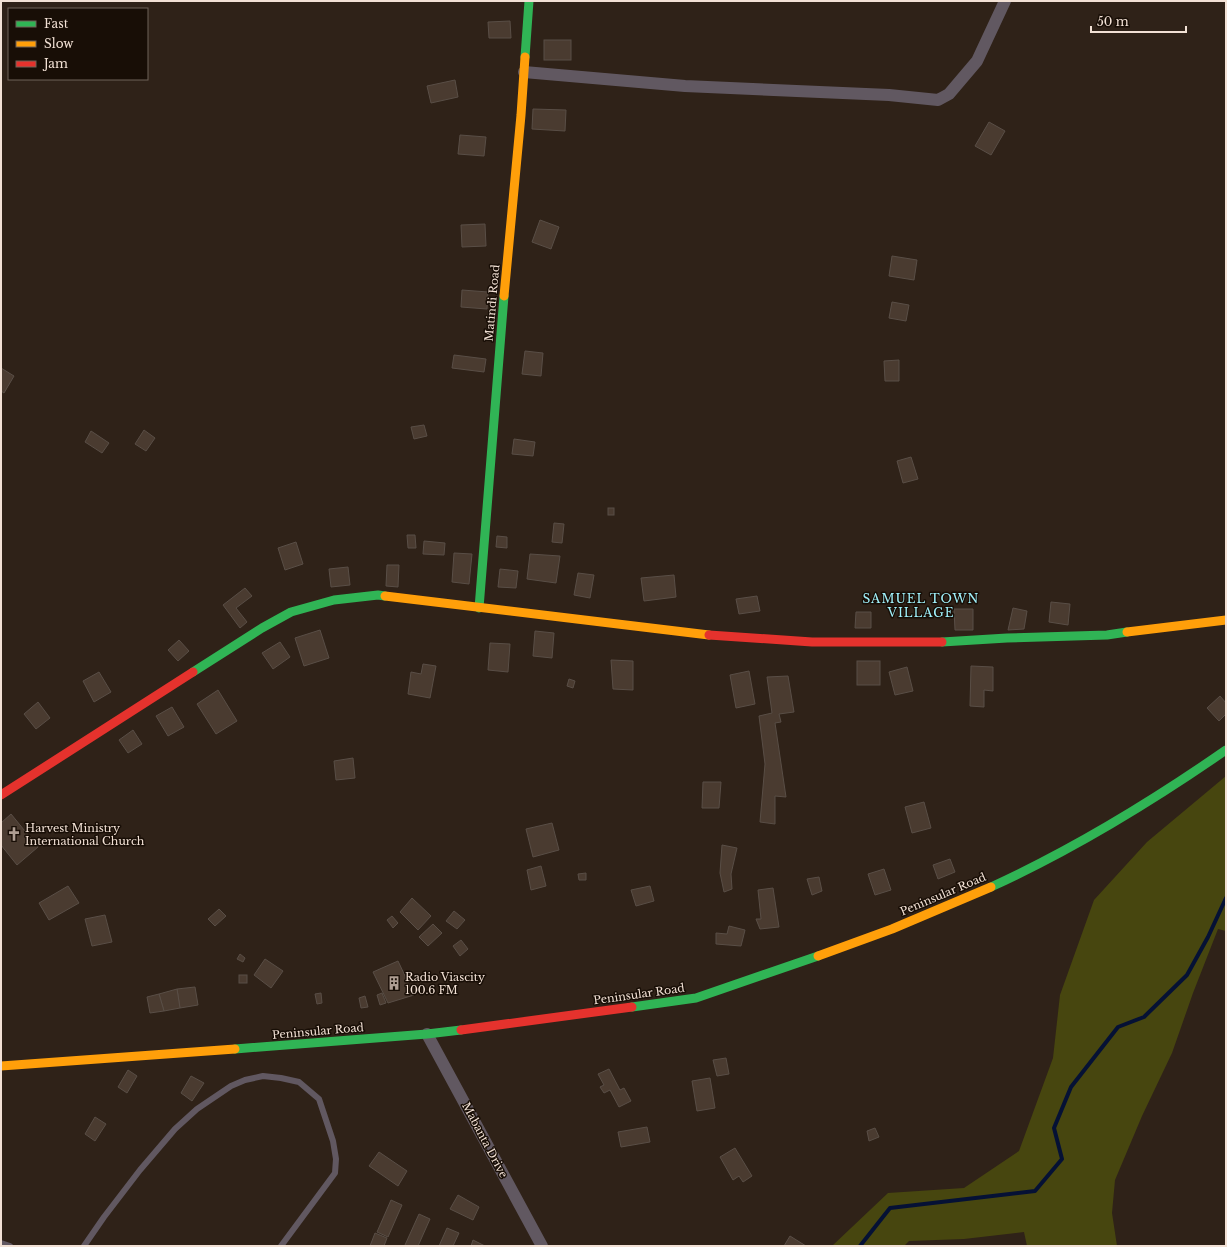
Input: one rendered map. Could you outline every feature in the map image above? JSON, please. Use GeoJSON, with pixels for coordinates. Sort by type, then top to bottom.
{"type":"FeatureCollection","features":[{"type":"Feature","properties":{"kind":"street","name":"Matindi Road"},"geometry":{"type":"LineString","coordinates":[[479,608],[529,1]]}},
{"type":"Feature","properties":{"kind":"street"},"geometry":{"type":"LineString","coordinates":[[524,72],[685,86],[889,95],[934,101],[949,94],[978,61],[1005,1]]}},
{"type":"Feature","properties":{"kind":"street"},"geometry":{"type":"LineString","coordinates":[[1,795],[262,628],[291,612],[334,600],[378,595],[703,635],[812,642],[947,642],[1107,634],[1226,620]]}},
{"type":"Feature","properties":{"kind":"street","name":"Peninsular Road"},"geometry":{"type":"LineString","coordinates":[[1,1066],[171,1055],[427,1034],[696,998],[825,954],[892,929],[1028,870],[1101,831],[1226,750]]}},
{"type":"Feature","properties":{"kind":"street","name":"Mabanta Drive"},"geometry":{"type":"LineString","coordinates":[[427,1034],[542,1246]]}},
{"type":"Feature","properties":{"kind":"lane"},"geometry":{"type":"LineString","coordinates":[[84,1246],[140,1170],[175,1129],[197,1109],[231,1086],[245,1080],[264,1076],[299,1082],[319,1098],[333,1141],[336,1159],[335,1173],[281,1246]]}},
{"type":"Feature","properties":{"kind":"lane"},"geometry":{"type":"LineString","coordinates":[[1,1243],[10,1246]]}},
{"type":"Feature","properties":{"kind":"shaded area"},"geometry":{"type":"Polygon","coordinates":[[[1226,776],[1226,931],[1218,929],[1172,1053],[1142,1116],[1115,1180],[1112,1213],[1117,1246],[1027,1246],[1024,1232],[964,1239],[909,1241],[904,1246],[832,1246],[888,1193],[964,1188],[1019,1151],[1053,1058],[1060,995],[1094,900],[1147,842],[1226,776]]]}},
{"type":"Feature","properties":{"kind":"building"},"geometry":{"type":"Polygon","coordinates":[[[510,21],[511,38],[489,38],[488,22],[510,21]]]}},
{"type":"Feature","properties":{"kind":"building"},"geometry":{"type":"Polygon","coordinates":[[[544,40],[571,40],[571,60],[544,60],[544,40]]]}},
{"type":"Feature","properties":{"kind":"building"},"geometry":{"type":"Polygon","coordinates":[[[455,80],[458,97],[431,103],[427,86],[455,80]]]}},
{"type":"Feature","properties":{"kind":"building"},"geometry":{"type":"Polygon","coordinates":[[[533,109],[566,110],[565,131],[532,129],[533,109]]]}},
{"type":"Feature","properties":{"kind":"building"},"geometry":{"type":"Polygon","coordinates":[[[989,122],[1005,131],[991,155],[975,146],[989,122]]]}},
{"type":"Feature","properties":{"kind":"building"},"geometry":{"type":"Polygon","coordinates":[[[460,135],[486,137],[484,156],[458,154],[460,135]]]}},
{"type":"Feature","properties":{"kind":"building"},"geometry":{"type":"Polygon","coordinates":[[[540,220],[559,227],[551,249],[532,242],[540,220]]]}},
{"type":"Feature","properties":{"kind":"building"},"geometry":{"type":"Polygon","coordinates":[[[485,224],[486,246],[462,247],[461,225],[485,224]]]}},
{"type":"Feature","properties":{"kind":"building"},"geometry":{"type":"Polygon","coordinates":[[[892,256],[917,260],[914,280],[889,276],[892,256]]]}},
{"type":"Feature","properties":{"kind":"building"},"geometry":{"type":"Polygon","coordinates":[[[462,290],[488,292],[487,309],[461,307],[462,290]]]}},
{"type":"Feature","properties":{"kind":"building"},"geometry":{"type":"Polygon","coordinates":[[[892,302],[909,305],[906,321],[889,318],[892,302]]]}},
{"type":"Feature","properties":{"kind":"building"},"geometry":{"type":"Polygon","coordinates":[[[525,351],[543,353],[541,376],[522,374],[525,351]]]}},
{"type":"Feature","properties":{"kind":"building"},"geometry":{"type":"Polygon","coordinates":[[[454,355],[486,359],[484,372],[452,368],[454,355]]]}},
{"type":"Feature","properties":{"kind":"building"},"geometry":{"type":"Polygon","coordinates":[[[899,360],[899,381],[885,381],[884,361],[899,360]]]}},
{"type":"Feature","properties":{"kind":"building"},"geometry":{"type":"Polygon","coordinates":[[[1,368],[14,376],[4,393],[1,391],[1,368]]]}},
{"type":"Feature","properties":{"kind":"building"},"geometry":{"type":"Polygon","coordinates":[[[424,425],[427,436],[414,439],[411,427],[424,425]]]}},
{"type":"Feature","properties":{"kind":"building"},"geometry":{"type":"Polygon","coordinates":[[[144,430],[155,438],[146,451],[135,444],[144,430]]]}},
{"type":"Feature","properties":{"kind":"building"},"geometry":{"type":"Polygon","coordinates":[[[91,431],[109,443],[102,453],[85,442],[91,431]]]}},
{"type":"Feature","properties":{"kind":"building"},"geometry":{"type":"Polygon","coordinates":[[[514,439],[535,442],[533,456],[512,454],[514,439]]]}},
{"type":"Feature","properties":{"kind":"building"},"geometry":{"type":"Polygon","coordinates":[[[911,457],[918,479],[903,483],[897,461],[911,457]]]}},
{"type":"Feature","properties":{"kind":"building"},"geometry":{"type":"Polygon","coordinates":[[[608,508],[614,508],[614,515],[608,515],[608,508]]]}},
{"type":"Feature","properties":{"kind":"building"},"geometry":{"type":"Polygon","coordinates":[[[554,523],[564,524],[562,543],[552,542],[554,523]]]}},
{"type":"Feature","properties":{"kind":"building"},"geometry":{"type":"Polygon","coordinates":[[[407,535],[415,535],[416,548],[408,548],[407,535]]]}},
{"type":"Feature","properties":{"kind":"building"},"geometry":{"type":"Polygon","coordinates":[[[497,536],[507,537],[507,548],[496,547],[497,536]]]}},
{"type":"Feature","properties":{"kind":"building"},"geometry":{"type":"Polygon","coordinates":[[[424,541],[445,543],[444,555],[423,554],[424,541]]]}},
{"type":"Feature","properties":{"kind":"building"},"geometry":{"type":"Polygon","coordinates":[[[296,542],[303,564],[285,570],[278,548],[296,542]]]}},
{"type":"Feature","properties":{"kind":"building"},"geometry":{"type":"Polygon","coordinates":[[[454,553],[472,554],[469,584],[452,582],[454,553]]]}},
{"type":"Feature","properties":{"kind":"building"},"geometry":{"type":"Polygon","coordinates":[[[530,554],[560,556],[556,583],[527,579],[530,554]]]}},
{"type":"Feature","properties":{"kind":"building"},"geometry":{"type":"Polygon","coordinates":[[[387,565],[399,565],[398,587],[386,586],[387,565]]]}},
{"type":"Feature","properties":{"kind":"building"},"geometry":{"type":"Polygon","coordinates":[[[348,567],[350,585],[331,587],[329,569],[348,567]]]}},
{"type":"Feature","properties":{"kind":"building"},"geometry":{"type":"Polygon","coordinates":[[[500,569],[518,571],[516,588],[498,587],[500,569]]]}},
{"type":"Feature","properties":{"kind":"building"},"geometry":{"type":"Polygon","coordinates":[[[578,573],[594,575],[590,598],[574,595],[578,573]]]}},
{"type":"Feature","properties":{"kind":"building"},"geometry":{"type":"Polygon","coordinates":[[[674,575],[676,597],[644,601],[641,578],[674,575]]]}},
{"type":"Feature","properties":{"kind":"building"},"geometry":{"type":"Polygon","coordinates":[[[245,588],[252,596],[236,608],[247,622],[240,628],[223,605],[245,588]]]}},
{"type":"Feature","properties":{"kind":"building"},"geometry":{"type":"Polygon","coordinates":[[[757,596],[760,611],[739,614],[736,599],[757,596]]]}},
{"type":"Feature","properties":{"kind":"building"},"geometry":{"type":"Polygon","coordinates":[[[1051,602],[1070,604],[1068,625],[1049,622],[1051,602]]]}},
{"type":"Feature","properties":{"kind":"building"},"geometry":{"type":"Polygon","coordinates":[[[1013,608],[1027,611],[1024,629],[1008,630],[1013,608]]]}},
{"type":"Feature","properties":{"kind":"building"},"geometry":{"type":"Polygon","coordinates":[[[954,609],[973,609],[973,630],[955,630],[954,609]]]}},
{"type":"Feature","properties":{"kind":"building"},"geometry":{"type":"Polygon","coordinates":[[[856,612],[871,612],[871,628],[855,628],[856,612]]]}},
{"type":"Feature","properties":{"kind":"building"},"geometry":{"type":"Polygon","coordinates":[[[320,630],[329,658],[304,666],[295,638],[320,630]]]}},
{"type":"Feature","properties":{"kind":"building"},"geometry":{"type":"Polygon","coordinates":[[[535,631],[554,633],[552,658],[533,656],[535,631]]]}},
{"type":"Feature","properties":{"kind":"building"},"geometry":{"type":"Polygon","coordinates":[[[179,640],[189,651],[178,661],[168,650],[179,640]]]}},
{"type":"Feature","properties":{"kind":"building"},"geometry":{"type":"Polygon","coordinates":[[[280,642],[290,657],[273,669],[262,653],[280,642]]]}},
{"type":"Feature","properties":{"kind":"building"},"geometry":{"type":"Polygon","coordinates":[[[490,643],[510,644],[508,672],[488,670],[490,643]]]}},
{"type":"Feature","properties":{"kind":"building"},"geometry":{"type":"Polygon","coordinates":[[[611,660],[633,661],[633,690],[613,689],[611,660]]]}},
{"type":"Feature","properties":{"kind":"building"},"geometry":{"type":"Polygon","coordinates":[[[857,661],[880,661],[880,685],[857,685],[857,661]]]}},
{"type":"Feature","properties":{"kind":"building"},"geometry":{"type":"Polygon","coordinates":[[[423,664],[436,666],[430,698],[408,694],[411,672],[421,674],[423,664]]]}},
{"type":"Feature","properties":{"kind":"building"},"geometry":{"type":"Polygon","coordinates":[[[971,666],[993,667],[993,691],[984,690],[984,707],[970,706],[971,666]]]}},
{"type":"Feature","properties":{"kind":"building"},"geometry":{"type":"Polygon","coordinates":[[[907,667],[913,691],[895,695],[889,672],[907,667]]]}},
{"type":"Feature","properties":{"kind":"building"},"geometry":{"type":"Polygon","coordinates":[[[749,671],[755,704],[736,708],[730,675],[749,671]]]}},
{"type":"Feature","properties":{"kind":"building"},"geometry":{"type":"Polygon","coordinates":[[[99,672],[111,692],[94,702],[83,681],[99,672]]]}},
{"type":"Feature","properties":{"kind":"building"},"geometry":{"type":"Polygon","coordinates":[[[788,676],[794,712],[779,714],[781,722],[775,723],[786,797],[775,796],[775,824],[760,822],[765,764],[759,716],[772,713],[767,677],[788,676]]]}},
{"type":"Feature","properties":{"kind":"building"},"geometry":{"type":"Polygon","coordinates":[[[569,679],[575,681],[573,688],[567,686],[569,679]]]}},
{"type":"Feature","properties":{"kind":"building"},"geometry":{"type":"Polygon","coordinates":[[[218,690],[237,721],[216,734],[197,704],[218,690]]]}},
{"type":"Feature","properties":{"kind":"building"},"geometry":{"type":"Polygon","coordinates":[[[1220,696],[1226,703],[1226,714],[1219,721],[1207,708],[1220,696]]]}},
{"type":"Feature","properties":{"kind":"building"},"geometry":{"type":"Polygon","coordinates":[[[38,702],[50,718],[36,729],[24,714],[38,702]]]}},
{"type":"Feature","properties":{"kind":"building"},"geometry":{"type":"Polygon","coordinates":[[[172,707],[184,727],[168,736],[156,716],[172,707]]]}},
{"type":"Feature","properties":{"kind":"building"},"geometry":{"type":"Polygon","coordinates":[[[133,730],[142,744],[128,753],[119,740],[133,730]]]}},
{"type":"Feature","properties":{"kind":"building"},"geometry":{"type":"Polygon","coordinates":[[[353,758],[355,778],[336,780],[334,761],[353,758]]]}},
{"type":"Feature","properties":{"kind":"building"},"geometry":{"type":"Polygon","coordinates":[[[703,782],[721,782],[719,808],[702,808],[703,782]]]}},
{"type":"Feature","properties":{"kind":"building"},"geometry":{"type":"Polygon","coordinates":[[[924,802],[931,828],[912,833],[905,807],[924,802]]]}},
{"type":"Feature","properties":{"kind":"building","name":"Harvest Ministry International Church"},"geometry":{"type":"Polygon","coordinates":[[[11,814],[38,847],[17,865],[1,845],[1,823],[11,814]]]}},
{"type":"Feature","properties":{"kind":"building"},"geometry":{"type":"Polygon","coordinates":[[[552,823],[559,850],[533,857],[526,829],[552,823]]]}},
{"type":"Feature","properties":{"kind":"building"},"geometry":{"type":"Polygon","coordinates":[[[722,845],[737,848],[731,874],[732,889],[724,892],[720,873],[722,845]]]}},
{"type":"Feature","properties":{"kind":"building"},"geometry":{"type":"Polygon","coordinates":[[[950,859],[955,872],[938,879],[933,865],[950,859]]]}},
{"type":"Feature","properties":{"kind":"building"},"geometry":{"type":"Polygon","coordinates":[[[541,866],[546,886],[531,890],[527,870],[541,866]]]}},
{"type":"Feature","properties":{"kind":"building"},"geometry":{"type":"Polygon","coordinates":[[[884,869],[891,890],[875,895],[868,874],[884,869]]]}},
{"type":"Feature","properties":{"kind":"building"},"geometry":{"type":"Polygon","coordinates":[[[586,873],[586,880],[579,880],[578,874],[586,873]]]}},
{"type":"Feature","properties":{"kind":"building"},"geometry":{"type":"Polygon","coordinates":[[[819,877],[822,891],[812,895],[807,879],[819,877]]]}},
{"type":"Feature","properties":{"kind":"building"},"geometry":{"type":"Polygon","coordinates":[[[68,886],[79,903],[49,920],[39,903],[68,886]]]}},
{"type":"Feature","properties":{"kind":"building"},"geometry":{"type":"Polygon","coordinates":[[[650,886],[654,901],[636,906],[631,890],[650,886]]]}},
{"type":"Feature","properties":{"kind":"building"},"geometry":{"type":"Polygon","coordinates":[[[773,888],[779,927],[760,929],[756,919],[761,919],[758,890],[773,888]]]}},
{"type":"Feature","properties":{"kind":"building"},"geometry":{"type":"Polygon","coordinates":[[[412,898],[431,916],[418,930],[400,912],[412,898]]]}},
{"type":"Feature","properties":{"kind":"building"},"geometry":{"type":"Polygon","coordinates":[[[219,909],[226,916],[215,926],[208,919],[219,909]]]}},
{"type":"Feature","properties":{"kind":"building"},"geometry":{"type":"Polygon","coordinates":[[[454,911],[465,920],[457,929],[446,921],[454,911]]]}},
{"type":"Feature","properties":{"kind":"building"},"geometry":{"type":"Polygon","coordinates":[[[105,915],[112,942],[92,946],[85,919],[105,915]]]}},
{"type":"Feature","properties":{"kind":"building"},"geometry":{"type":"Polygon","coordinates":[[[392,916],[398,923],[393,928],[387,920],[392,916]]]}},
{"type":"Feature","properties":{"kind":"building"},"geometry":{"type":"Polygon","coordinates":[[[433,924],[442,933],[428,946],[419,937],[433,924]]]}},
{"type":"Feature","properties":{"kind":"building"},"geometry":{"type":"Polygon","coordinates":[[[729,926],[745,930],[741,946],[716,944],[716,933],[727,934],[729,926]]]}},
{"type":"Feature","properties":{"kind":"building"},"geometry":{"type":"Polygon","coordinates":[[[461,940],[468,949],[460,956],[453,946],[461,940]]]}},
{"type":"Feature","properties":{"kind":"building"},"geometry":{"type":"Polygon","coordinates":[[[240,954],[245,958],[243,962],[237,959],[240,954]]]}},
{"type":"Feature","properties":{"kind":"building"},"geometry":{"type":"Polygon","coordinates":[[[265,959],[283,971],[271,988],[254,975],[265,959]]]}},
{"type":"Feature","properties":{"kind":"building","name":"Radio Viascity 100.6 FM"},"geometry":{"type":"Polygon","coordinates":[[[398,961],[414,995],[388,1003],[373,972],[398,961]]]}},
{"type":"Feature","properties":{"kind":"building"},"geometry":{"type":"Polygon","coordinates":[[[239,975],[247,975],[247,983],[239,983],[239,975]]]}},
{"type":"Feature","properties":{"kind":"building"},"geometry":{"type":"Polygon","coordinates":[[[195,987],[198,1005],[180,1008],[177,989],[195,987]]]}},
{"type":"Feature","properties":{"kind":"building"},"geometry":{"type":"Polygon","coordinates":[[[177,989],[180,1008],[164,1011],[159,994],[177,989]]]}},
{"type":"Feature","properties":{"kind":"building"},"geometry":{"type":"Polygon","coordinates":[[[321,993],[322,1003],[317,1004],[315,994],[321,993]]]}},
{"type":"Feature","properties":{"kind":"building"},"geometry":{"type":"Polygon","coordinates":[[[382,993],[386,1003],[380,1005],[377,995],[382,993]]]}},
{"type":"Feature","properties":{"kind":"building"},"geometry":{"type":"Polygon","coordinates":[[[159,994],[164,1011],[150,1013],[147,997],[159,994]]]}},
{"type":"Feature","properties":{"kind":"building"},"geometry":{"type":"Polygon","coordinates":[[[365,996],[368,1007],[361,1008],[359,998],[365,996]]]}},
{"type":"Feature","properties":{"kind":"building"},"geometry":{"type":"Polygon","coordinates":[[[726,1058],[729,1074],[717,1076],[713,1060],[726,1058]]]}},
{"type":"Feature","properties":{"kind":"building"},"geometry":{"type":"Polygon","coordinates":[[[609,1069],[620,1090],[624,1088],[631,1101],[619,1107],[610,1090],[604,1093],[600,1087],[604,1085],[598,1074],[609,1069]]]}},
{"type":"Feature","properties":{"kind":"building"},"geometry":{"type":"Polygon","coordinates":[[[128,1070],[137,1076],[127,1093],[118,1087],[128,1070]]]}},
{"type":"Feature","properties":{"kind":"building"},"geometry":{"type":"Polygon","coordinates":[[[191,1076],[204,1083],[192,1101],[181,1093],[191,1076]]]}},
{"type":"Feature","properties":{"kind":"building"},"geometry":{"type":"Polygon","coordinates":[[[710,1078],[715,1108],[697,1111],[692,1081],[710,1078]]]}},
{"type":"Feature","properties":{"kind":"building"},"geometry":{"type":"Polygon","coordinates":[[[95,1117],[106,1124],[95,1141],[85,1134],[95,1117]]]}},
{"type":"Feature","properties":{"kind":"building"},"geometry":{"type":"Polygon","coordinates":[[[647,1127],[650,1142],[621,1147],[618,1132],[647,1127]]]}},
{"type":"Feature","properties":{"kind":"building"},"geometry":{"type":"Polygon","coordinates":[[[875,1128],[879,1137],[869,1141],[867,1131],[875,1128]]]}},
{"type":"Feature","properties":{"kind":"building"},"geometry":{"type":"Polygon","coordinates":[[[735,1148],[752,1176],[743,1182],[739,1176],[733,1180],[720,1157],[735,1148]]]}},
{"type":"Feature","properties":{"kind":"building"},"geometry":{"type":"Polygon","coordinates":[[[379,1152],[407,1171],[398,1186],[369,1166],[379,1152]]]}},
{"type":"Feature","properties":{"kind":"building"},"geometry":{"type":"Polygon","coordinates":[[[458,1195],[479,1207],[473,1220],[450,1209],[458,1195]]]}},
{"type":"Feature","properties":{"kind":"building"},"geometry":{"type":"Polygon","coordinates":[[[391,1200],[402,1205],[388,1237],[377,1232],[391,1200]]]}},
{"type":"Feature","properties":{"kind":"building"},"geometry":{"type":"Polygon","coordinates":[[[419,1214],[430,1219],[418,1246],[406,1246],[405,1245],[419,1214]]]}},
{"type":"Feature","properties":{"kind":"building"},"geometry":{"type":"Polygon","coordinates":[[[447,1228],[459,1233],[453,1246],[439,1246],[447,1228]]]}},
{"type":"Feature","properties":{"kind":"building"},"geometry":{"type":"Polygon","coordinates":[[[375,1233],[387,1238],[384,1246],[370,1246],[375,1233]]]}},
{"type":"Feature","properties":{"kind":"building"},"geometry":{"type":"Polygon","coordinates":[[[790,1236],[806,1246],[784,1246],[790,1236]]]}},
{"type":"Feature","properties":{"kind":"building"},"geometry":{"type":"Polygon","coordinates":[[[473,1240],[485,1246],[471,1246],[473,1240]]]}},
{"type":"Feature","properties":{"kind":"waterway"},"geometry":{"type":"LineString","coordinates":[[860,1246],[890,1208],[1035,1191],[1062,1159],[1054,1128],[1071,1087],[1118,1027],[1144,1017],[1187,975],[1208,937],[1226,898]]}},
{"type":"Feature","properties":{"kind":"traffic: fast"},"geometry":{"type":"LineString","coordinates":[[525,57],[529,1]]}},
{"type":"Feature","properties":{"kind":"traffic: fast"},"geometry":{"type":"LineString","coordinates":[[479,608],[504,296]]}},
{"type":"Feature","properties":{"kind":"traffic: fast"},"geometry":{"type":"LineString","coordinates":[[193,672],[262,628],[291,612],[334,600],[378,595],[385,596]]}},
{"type":"Feature","properties":{"kind":"traffic: fast"},"geometry":{"type":"LineString","coordinates":[[942,642],[1007,638],[1107,635],[1127,632]]}},
{"type":"Feature","properties":{"kind":"traffic: fast"},"geometry":{"type":"LineString","coordinates":[[991,887],[1052,857],[1112,824],[1226,750]]}},
{"type":"Feature","properties":{"kind":"traffic: fast"},"geometry":{"type":"LineString","coordinates":[[632,1007],[696,998],[818,956]]}},
{"type":"Feature","properties":{"kind":"traffic: fast"},"geometry":{"type":"LineString","coordinates":[[235,1049],[461,1030]]}},
{"type":"Feature","properties":{"kind":"traffic: slow"},"geometry":{"type":"LineString","coordinates":[[504,296],[525,57]]}},
{"type":"Feature","properties":{"kind":"traffic: slow"},"geometry":{"type":"LineString","coordinates":[[385,596],[709,635]]}},
{"type":"Feature","properties":{"kind":"traffic: slow"},"geometry":{"type":"LineString","coordinates":[[1127,632],[1226,620]]}},
{"type":"Feature","properties":{"kind":"traffic: slow"},"geometry":{"type":"LineString","coordinates":[[818,956],[892,929],[991,887]]}},
{"type":"Feature","properties":{"kind":"traffic: slow"},"geometry":{"type":"LineString","coordinates":[[1,1066],[235,1049]]}},
{"type":"Feature","properties":{"kind":"traffic: jam"},"geometry":{"type":"LineString","coordinates":[[709,635],[812,642],[942,642]]}},
{"type":"Feature","properties":{"kind":"traffic: jam"},"geometry":{"type":"LineString","coordinates":[[1,795],[193,672]]}},
{"type":"Feature","properties":{"kind":"traffic: jam"},"geometry":{"type":"LineString","coordinates":[[461,1030],[632,1007]]}},
{"type":"Feature","properties":{"kind":"place","name":"Harvest Ministry International Church"},"geometry":{"type":"Point","coordinates":[14,834]}},
{"type":"Feature","properties":{"kind":"place","name":"Radio Viascity 100.6 FM"},"geometry":{"type":"Point","coordinates":[394,983]}},
{"type":"Feature","properties":{"kind":"district","name":"SAMUEL TOWN VILLAGE"},"geometry":{"type":"Point","coordinates":[921,605]}}]}
